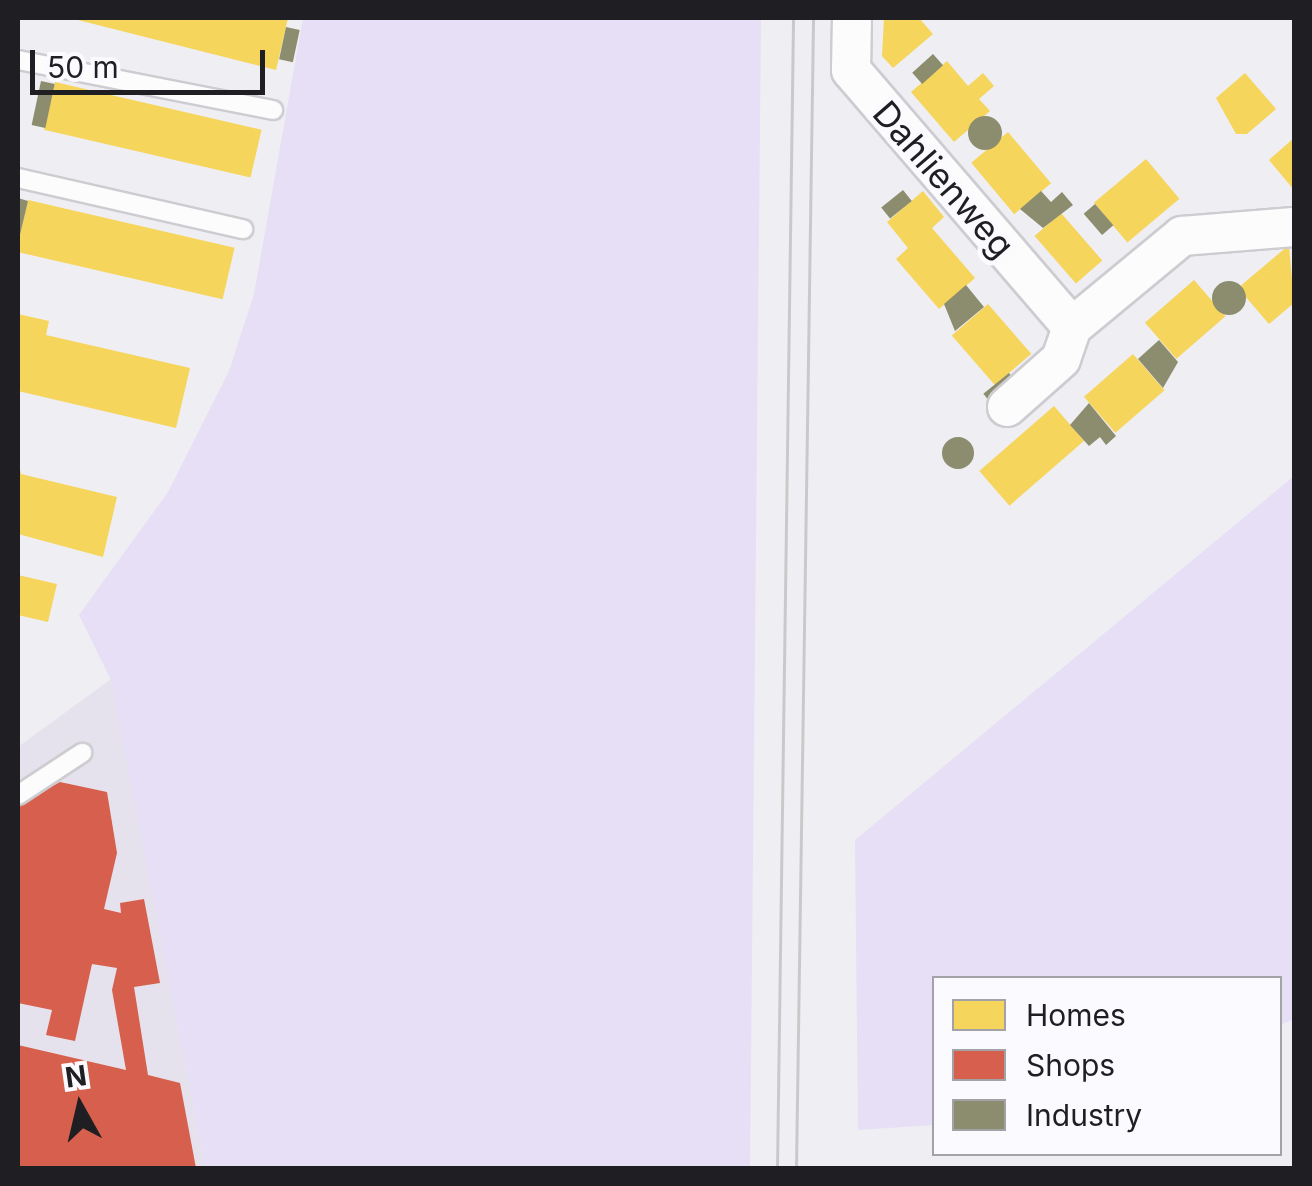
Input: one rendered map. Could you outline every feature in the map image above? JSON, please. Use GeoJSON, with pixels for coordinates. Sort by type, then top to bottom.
{"type":"FeatureCollection","features":[{"type":"Feature","properties":{"kind":"street","name":"Dahlienweg"},"geometry":{"type":"LineString","coordinates":[[852,18],[850,70],[1072,327]]}},
{"type":"Feature","properties":{"kind":"street"},"geometry":{"type":"LineString","coordinates":[[1007,407],[1061,359],[1072,327],[1182,236],[1294,227]]}},
{"type":"Feature","properties":{"kind":"lane"},"geometry":{"type":"LineString","coordinates":[[18,60],[273,110]]}},
{"type":"Feature","properties":{"kind":"lane"},"geometry":{"type":"LineString","coordinates":[[18,178],[243,229]]}},
{"type":"Feature","properties":{"kind":"lane"},"geometry":{"type":"LineString","coordinates":[[18,796],[82,753]]}},
{"type":"Feature","properties":{"kind":"shaded area"},"geometry":{"type":"Polygon","coordinates":[[[303,18],[761,18],[750,1168],[205,1168],[111,680],[79,615],[168,492],[229,371],[254,294],[303,18]]]}},
{"type":"Feature","properties":{"kind":"shaded area"},"geometry":{"type":"Polygon","coordinates":[[[1294,476],[1294,1019],[1282,1024],[1282,976],[932,976],[932,1125],[858,1130],[855,840],[1294,476]]]}},
{"type":"Feature","properties":{"kind":"shaded area"},"geometry":{"type":"Polygon","coordinates":[[[111,679],[205,1168],[18,1168],[18,747],[111,679]]]}},
{"type":"Feature","properties":{"kind":"building: Homes"},"geometry":{"type":"Polygon","coordinates":[[[70,18],[288,18],[276,70],[70,18]]]}},
{"type":"Feature","properties":{"kind":"building: Homes"},"geometry":{"type":"Polygon","coordinates":[[[884,18],[919,18],[933,34],[893,68],[882,56],[884,18]]]}},
{"type":"Feature","properties":{"kind":"building: Homes"},"geometry":{"type":"Polygon","coordinates":[[[947,61],[968,86],[983,73],[994,86],[979,99],[990,111],[954,142],[911,92],[947,61]]]}},
{"type":"Feature","properties":{"kind":"building: Homes"},"geometry":{"type":"Polygon","coordinates":[[[1245,73],[1276,109],[1247,134],[1236,134],[1216,98],[1245,73]]]}},
{"type":"Feature","properties":{"kind":"building: Homes"},"geometry":{"type":"Polygon","coordinates":[[[55,82],[262,130],[251,177],[44,130],[55,82]]]}},
{"type":"Feature","properties":{"kind":"building: Homes"},"geometry":{"type":"Polygon","coordinates":[[[1008,132],[1051,183],[1014,214],[971,163],[1008,132]]]}},
{"type":"Feature","properties":{"kind":"building: Homes"},"geometry":{"type":"Polygon","coordinates":[[[1294,138],[1294,190],[1269,160],[1294,138]]]}},
{"type":"Feature","properties":{"kind":"building: Homes"},"geometry":{"type":"Polygon","coordinates":[[[1146,159],[1179,199],[1127,243],[1094,203],[1146,159]]]}},
{"type":"Feature","properties":{"kind":"building: Homes"},"geometry":{"type":"Polygon","coordinates":[[[923,191],[944,217],[932,228],[975,278],[939,309],[896,259],[908,248],[887,222],[923,191]]]}},
{"type":"Feature","properties":{"kind":"building: Homes"},"geometry":{"type":"Polygon","coordinates":[[[28,200],[235,248],[223,299],[18,252],[28,200]]]}},
{"type":"Feature","properties":{"kind":"building: Homes"},"geometry":{"type":"Polygon","coordinates":[[[1061,213],[1102,261],[1076,284],[1035,236],[1061,213]]]}},
{"type":"Feature","properties":{"kind":"building: Homes"},"geometry":{"type":"Polygon","coordinates":[[[1289,245],[1294,303],[1269,324],[1238,288],[1289,245]]]}},
{"type":"Feature","properties":{"kind":"building: Homes"},"geometry":{"type":"Polygon","coordinates":[[[1194,280],[1225,316],[1176,359],[1145,323],[1194,280]]]}},
{"type":"Feature","properties":{"kind":"building: Homes"},"geometry":{"type":"Polygon","coordinates":[[[988,304],[1031,354],[995,385],[952,335],[988,304]]]}},
{"type":"Feature","properties":{"kind":"building: Homes"},"geometry":{"type":"Polygon","coordinates":[[[18,314],[49,321],[46,335],[190,368],[176,428],[18,391],[18,314]]]}},
{"type":"Feature","properties":{"kind":"building: Homes"},"geometry":{"type":"Polygon","coordinates":[[[1133,354],[1164,390],[1115,433],[1084,397],[1133,354]]]}},
{"type":"Feature","properties":{"kind":"building: Homes"},"geometry":{"type":"Polygon","coordinates":[[[1054,406],[1084,441],[1009,506],[979,471],[1054,406]]]}},
{"type":"Feature","properties":{"kind":"building: Homes"},"geometry":{"type":"Polygon","coordinates":[[[18,459],[21,474],[117,497],[103,557],[18,534],[18,459]]]}},
{"type":"Feature","properties":{"kind":"building: Homes"},"geometry":{"type":"Polygon","coordinates":[[[18,575],[57,584],[48,622],[18,615],[18,575]]]}},
{"type":"Feature","properties":{"kind":"building: Shops"},"geometry":{"type":"Polygon","coordinates":[[[60,782],[107,792],[117,853],[104,909],[121,913],[120,903],[144,899],[160,983],[134,987],[148,1075],[180,1083],[196,1168],[18,1168],[18,1045],[126,1070],[112,990],[117,968],[92,964],[75,1041],[46,1035],[52,1010],[18,1003],[18,804],[60,782]]]}},
{"type":"Feature","properties":{"kind":"building: Industry"},"geometry":{"type":"Polygon","coordinates":[[[286,27],[300,30],[293,62],[279,59],[286,27]]]}},
{"type":"Feature","properties":{"kind":"building: Industry"},"geometry":{"type":"Polygon","coordinates":[[[933,54],[943,65],[922,84],[912,73],[933,54]]]}},
{"type":"Feature","properties":{"kind":"building: Industry"},"geometry":{"type":"Polygon","coordinates":[[[41,81],[55,84],[45,128],[32,125],[41,81]]]}},
{"type":"Feature","properties":{"kind":"building: Industry"},"geometry":{"type":"Polygon","coordinates":[[[985,116],[997,121],[1002,133],[997,145],[985,150],[973,145],[968,133],[973,121],[985,116]]]}},
{"type":"Feature","properties":{"kind":"building: Industry"},"geometry":{"type":"Polygon","coordinates":[[[903,190],[912,201],[890,219],[881,208],[903,190]]]}},
{"type":"Feature","properties":{"kind":"building: Industry"},"geometry":{"type":"Polygon","coordinates":[[[1041,191],[1051,202],[1062,192],[1073,205],[1043,228],[1020,209],[1041,191]]]}},
{"type":"Feature","properties":{"kind":"building: Industry"},"geometry":{"type":"Polygon","coordinates":[[[18,198],[28,201],[19,239],[18,239],[18,198]]]}},
{"type":"Feature","properties":{"kind":"building: Industry"},"geometry":{"type":"Polygon","coordinates":[[[1095,204],[1113,225],[1102,235],[1084,214],[1095,204]]]}},
{"type":"Feature","properties":{"kind":"building: Industry"},"geometry":{"type":"Polygon","coordinates":[[[1229,281],[1241,286],[1246,298],[1241,310],[1229,315],[1217,310],[1212,298],[1217,286],[1229,281]]]}},
{"type":"Feature","properties":{"kind":"building: Industry"},"geometry":{"type":"Polygon","coordinates":[[[966,285],[984,307],[955,331],[944,304],[966,285]]]}},
{"type":"Feature","properties":{"kind":"building: Industry"},"geometry":{"type":"Polygon","coordinates":[[[1159,340],[1178,362],[1163,388],[1138,359],[1159,340]]]}},
{"type":"Feature","properties":{"kind":"building: Industry"},"geometry":{"type":"Polygon","coordinates":[[[1009,373],[1018,384],[992,405],[983,394],[1009,373]]]}},
{"type":"Feature","properties":{"kind":"building: Industry"},"geometry":{"type":"Polygon","coordinates":[[[1089,403],[1116,436],[1106,445],[1100,437],[1089,446],[1070,425],[1089,403]]]}},
{"type":"Feature","properties":{"kind":"building: Industry"},"geometry":{"type":"Polygon","coordinates":[[[958,437],[969,442],[974,453],[969,464],[958,469],[947,464],[942,453],[947,442],[958,437]]]}},
{"type":"Feature","properties":{"kind":"tram line"},"geometry":{"type":"LineString","coordinates":[[777,1168],[793,18]]}},
{"type":"Feature","properties":{"kind":"tram line"},"geometry":{"type":"LineString","coordinates":[[796,1168],[813,18]]}}]}
